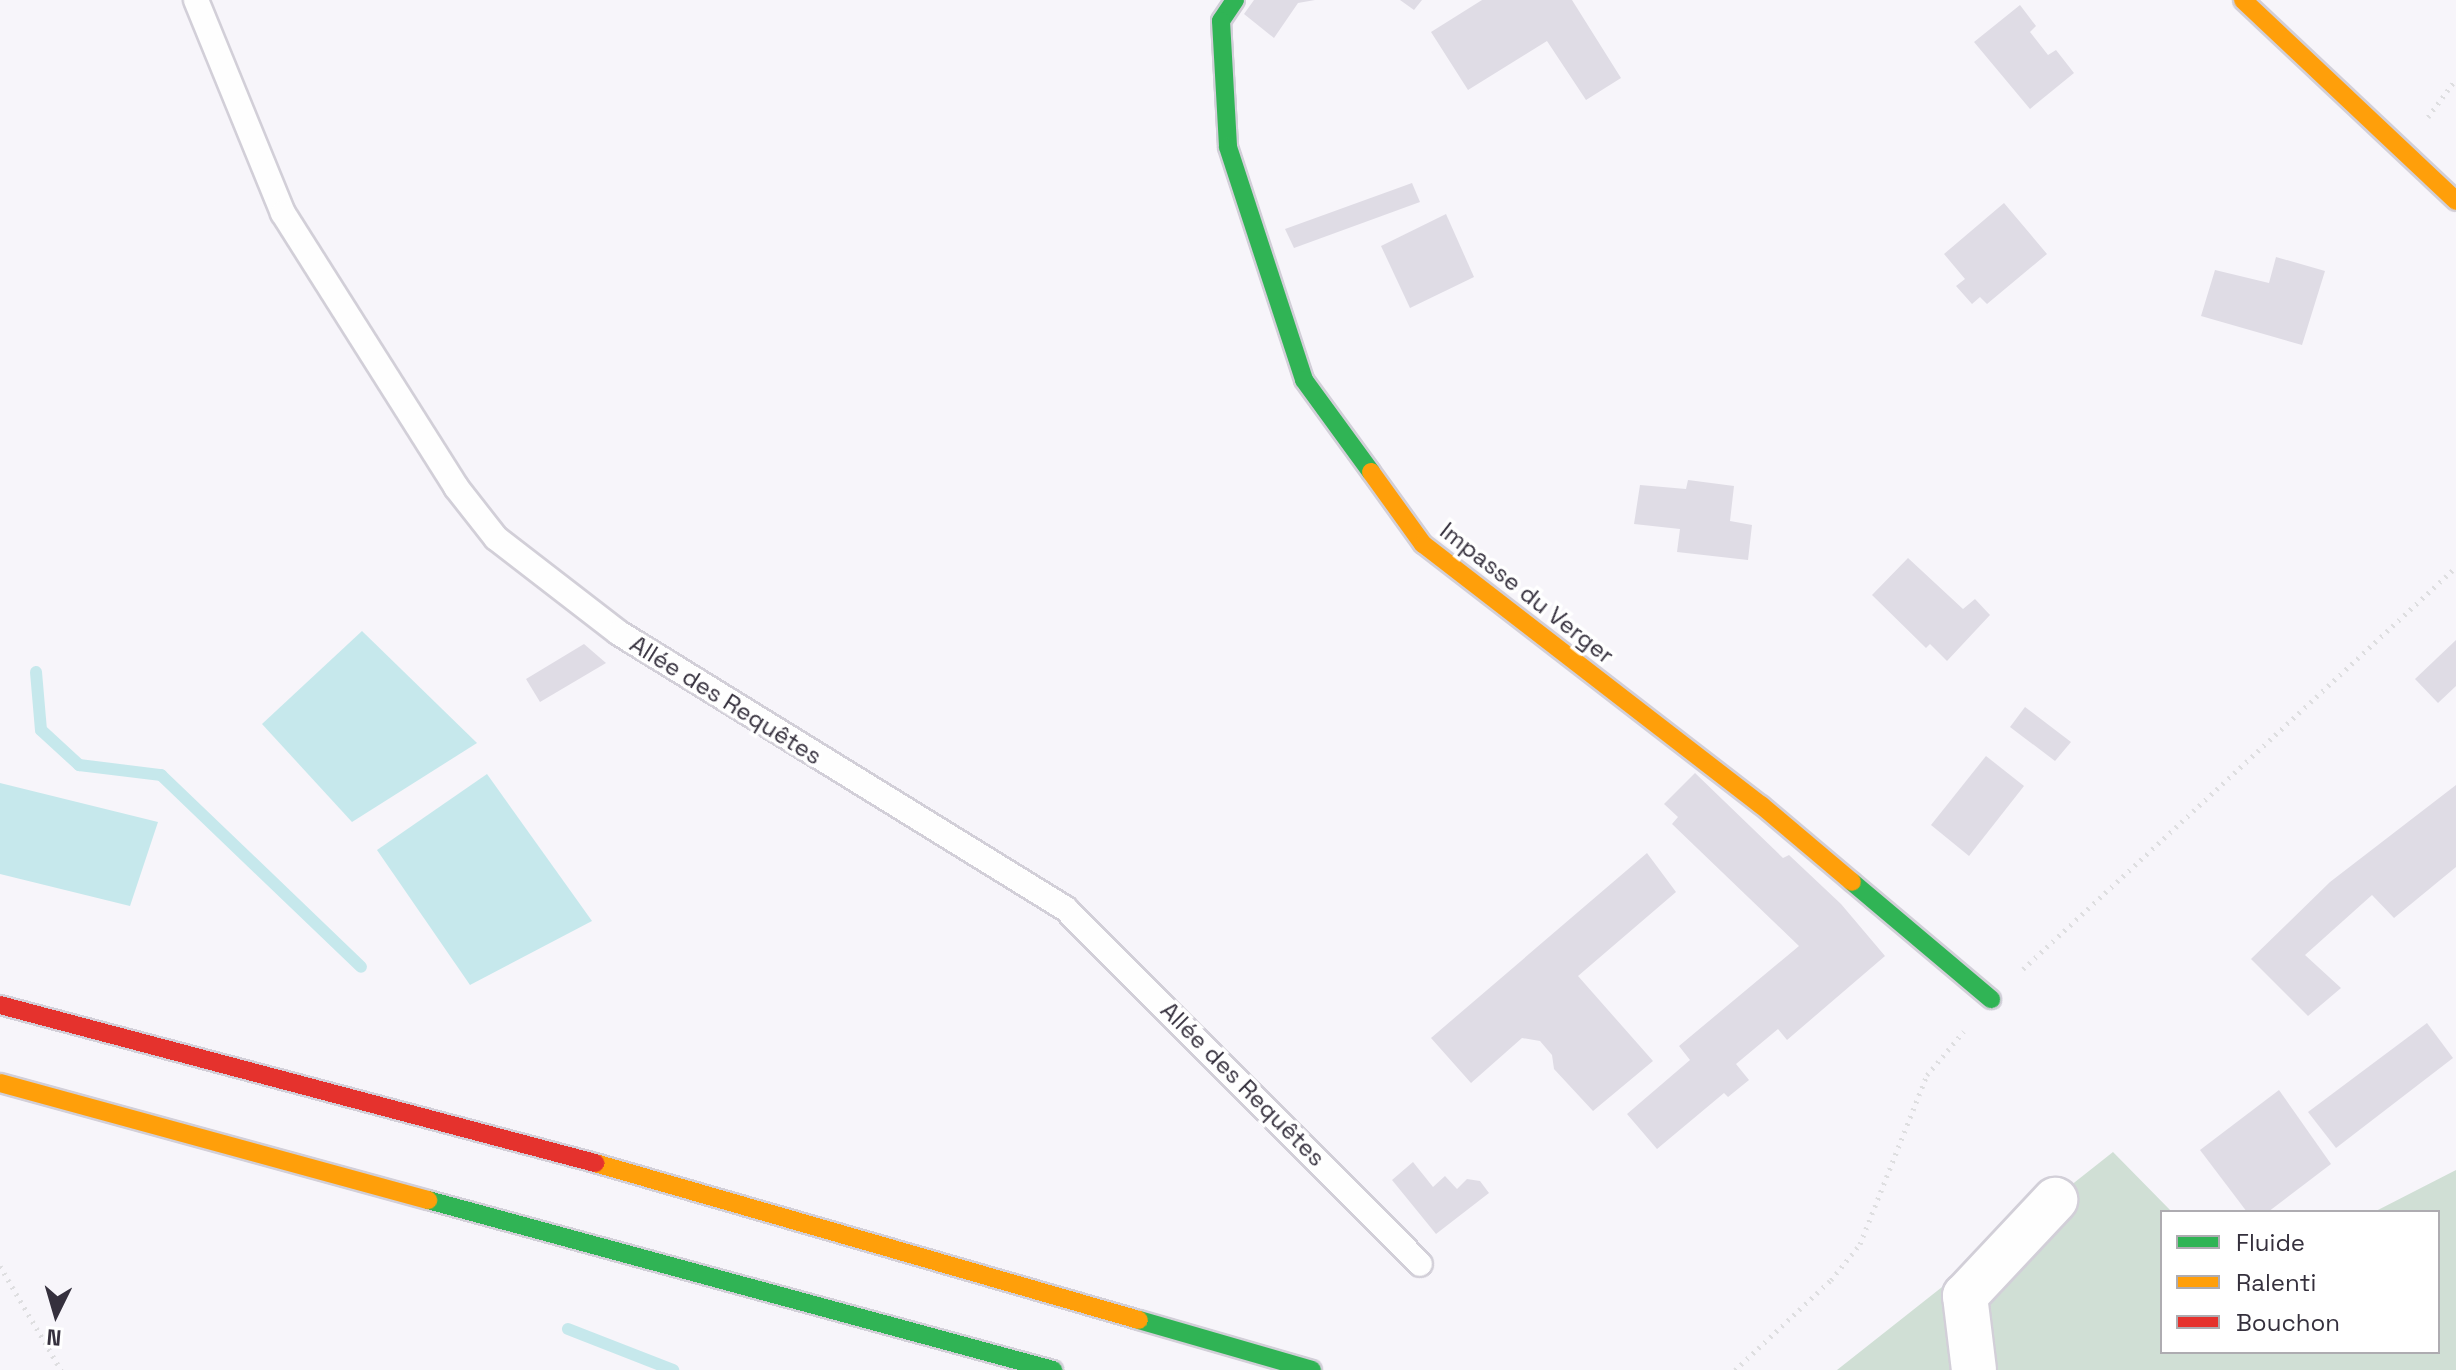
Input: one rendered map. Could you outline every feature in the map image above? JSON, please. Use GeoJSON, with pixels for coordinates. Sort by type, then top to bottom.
{"type":"FeatureCollection","features":[{"type":"Feature","properties":{"kind":"main road","name":"Impasse du Verger"},"geometry":{"type":"LineString","coordinates":[[1235,0],[1221,21],[1228,147],[1304,380],[1423,544],[1761,805],[1991,999]]}},
{"type":"Feature","properties":{"kind":"main road"},"geometry":{"type":"LineString","coordinates":[[2243,0],[2456,201]]}},
{"type":"Feature","properties":{"kind":"main road"},"geometry":{"type":"LineString","coordinates":[[0,1005],[591,1162],[1312,1370]]}},
{"type":"Feature","properties":{"kind":"main road"},"geometry":{"type":"LineString","coordinates":[[0,1083],[1053,1370]]}},
{"type":"Feature","properties":{"kind":"street"},"geometry":{"type":"LineString","coordinates":[[1974,1370],[1965,1296],[2055,1200]]}},
{"type":"Feature","properties":{"kind":"lane","name":"Allée des Requêtes"},"geometry":{"type":"LineString","coordinates":[[196,0],[283,213],[456,487],[496,538],[619,633],[1066,909],[1420,1264]]}},
{"type":"Feature","properties":{"kind":"path"},"geometry":{"type":"LineString","coordinates":[[1735,1370],[1831,1280],[1860,1244],[1927,1075],[1991,999],[2456,567]]}},
{"type":"Feature","properties":{"kind":"path"},"geometry":{"type":"LineString","coordinates":[[0,1266],[61,1370]]}},
{"type":"Feature","properties":{"kind":"shaded area"},"geometry":{"type":"Polygon","coordinates":[[[2113,1152],[2170,1210],[2160,1210],[2160,1354],[2440,1354],[2440,1210],[2378,1210],[2456,1170],[2456,1370],[1837,1370],[2113,1152]]]}},
{"type":"Feature","properties":{"kind":"water"},"geometry":{"type":"Polygon","coordinates":[[[362,631],[477,743],[352,822],[262,724],[362,631]]]}},
{"type":"Feature","properties":{"kind":"water"},"geometry":{"type":"Polygon","coordinates":[[[487,774],[592,921],[470,985],[377,850],[487,774]]]}},
{"type":"Feature","properties":{"kind":"water"},"geometry":{"type":"Polygon","coordinates":[[[0,783],[158,822],[130,906],[0,874],[0,783]]]}},
{"type":"Feature","properties":{"kind":"building"},"geometry":{"type":"Polygon","coordinates":[[[1254,0],[1315,0],[1298,3],[1274,38],[1244,14],[1254,0]]]}},
{"type":"Feature","properties":{"kind":"building"},"geometry":{"type":"Polygon","coordinates":[[[1400,0],[1422,0],[1414,10],[1400,0]]]}},
{"type":"Feature","properties":{"kind":"building"},"geometry":{"type":"Polygon","coordinates":[[[1482,0],[1572,0],[1621,78],[1586,100],[1547,41],[1468,90],[1431,32],[1482,0]]]}},
{"type":"Feature","properties":{"kind":"building"},"geometry":{"type":"Polygon","coordinates":[[[2020,5],[2036,26],[2030,32],[2048,55],[2056,50],[2074,73],[2030,109],[1974,42],[2020,5]]]}},
{"type":"Feature","properties":{"kind":"building"},"geometry":{"type":"Polygon","coordinates":[[[1412,183],[1420,202],[1294,248],[1285,229],[1412,183]]]}},
{"type":"Feature","properties":{"kind":"building"},"geometry":{"type":"Polygon","coordinates":[[[2004,203],[2047,254],[1987,304],[1980,297],[1972,304],[1956,286],[1965,279],[1944,254],[2004,203]]]}},
{"type":"Feature","properties":{"kind":"building"},"geometry":{"type":"Polygon","coordinates":[[[1446,214],[1474,277],[1410,308],[1381,246],[1446,214]]]}},
{"type":"Feature","properties":{"kind":"building"},"geometry":{"type":"Polygon","coordinates":[[[2276,257],[2325,271],[2302,345],[2201,316],[2215,270],[2269,283],[2276,257]]]}},
{"type":"Feature","properties":{"kind":"building"},"geometry":{"type":"Polygon","coordinates":[[[1688,480],[1734,486],[1730,521],[1752,525],[1748,560],[1677,552],[1680,529],[1634,524],[1640,485],[1686,489],[1688,480]]]}},
{"type":"Feature","properties":{"kind":"building"},"geometry":{"type":"Polygon","coordinates":[[[1908,558],[1963,609],[1975,599],[1990,615],[1947,661],[1930,644],[1926,648],[1872,595],[1908,558]]]}},
{"type":"Feature","properties":{"kind":"building"},"geometry":{"type":"Polygon","coordinates":[[[2456,640],[2456,686],[2438,703],[2415,679],[2456,640]]]}},
{"type":"Feature","properties":{"kind":"building"},"geometry":{"type":"Polygon","coordinates":[[[584,644],[606,663],[540,702],[526,679],[584,644]]]}},
{"type":"Feature","properties":{"kind":"building"},"geometry":{"type":"Polygon","coordinates":[[[2025,707],[2071,742],[2055,761],[2010,727],[2025,707]]]}},
{"type":"Feature","properties":{"kind":"building"},"geometry":{"type":"Polygon","coordinates":[[[1986,756],[2024,786],[1969,856],[1931,825],[1986,756]]]}},
{"type":"Feature","properties":{"kind":"building"},"geometry":{"type":"Polygon","coordinates":[[[1695,773],[1783,858],[1789,855],[1841,904],[1885,956],[1787,1040],[1778,1029],[1736,1064],[1749,1080],[1728,1097],[1724,1093],[1657,1149],[1627,1114],[1690,1060],[1679,1046],[1799,946],[1672,824],[1678,817],[1664,804],[1695,773]]]}},
{"type":"Feature","properties":{"kind":"building"},"geometry":{"type":"Polygon","coordinates":[[[2456,785],[2456,867],[2394,918],[2372,895],[2305,955],[2341,988],[2308,1016],[2251,959],[2330,882],[2456,785]]]}},
{"type":"Feature","properties":{"kind":"building"},"geometry":{"type":"Polygon","coordinates":[[[1647,853],[1676,892],[1578,976],[1653,1061],[1593,1111],[1554,1069],[1552,1055],[1540,1041],[1522,1038],[1471,1083],[1431,1038],[1647,853]]]}},
{"type":"Feature","properties":{"kind":"building"},"geometry":{"type":"Polygon","coordinates":[[[2427,1023],[2453,1058],[2336,1148],[2308,1112],[2427,1023]]]}},
{"type":"Feature","properties":{"kind":"building"},"geometry":{"type":"Polygon","coordinates":[[[2279,1090],[2331,1164],[2271,1210],[2245,1210],[2200,1150],[2279,1090]]]}},
{"type":"Feature","properties":{"kind":"building"},"geometry":{"type":"Polygon","coordinates":[[[1413,1162],[1433,1187],[1445,1176],[1457,1189],[1467,1179],[1480,1181],[1489,1193],[1436,1234],[1392,1180],[1413,1162]]]}},
{"type":"Feature","properties":{"kind":"waterway"},"geometry":{"type":"LineString","coordinates":[[36,672],[41,730],[79,765],[161,775],[361,967]]}},
{"type":"Feature","properties":{"kind":"waterway"},"geometry":{"type":"LineString","coordinates":[[568,1329],[673,1370]]}},
{"type":"Feature","properties":{"kind":"traffic: fast"},"geometry":{"type":"LineString","coordinates":[[1235,0],[1221,21],[1228,147],[1304,380],[1371,472]]}},
{"type":"Feature","properties":{"kind":"traffic: fast"},"geometry":{"type":"LineString","coordinates":[[1852,882],[1991,999]]}},
{"type":"Feature","properties":{"kind":"traffic: fast"},"geometry":{"type":"LineString","coordinates":[[428,1200],[1053,1370]]}},
{"type":"Feature","properties":{"kind":"traffic: fast"},"geometry":{"type":"LineString","coordinates":[[1139,1320],[1312,1370]]}},
{"type":"Feature","properties":{"kind":"traffic: slow"},"geometry":{"type":"LineString","coordinates":[[2243,0],[2456,201]]}},
{"type":"Feature","properties":{"kind":"traffic: slow"},"geometry":{"type":"LineString","coordinates":[[1371,472],[1423,544],[1761,805],[1852,882]]}},
{"type":"Feature","properties":{"kind":"traffic: slow"},"geometry":{"type":"LineString","coordinates":[[0,1083],[428,1200]]}},
{"type":"Feature","properties":{"kind":"traffic: slow"},"geometry":{"type":"LineString","coordinates":[[595,1163],[1139,1320]]}},
{"type":"Feature","properties":{"kind":"traffic: jam"},"geometry":{"type":"LineString","coordinates":[[0,1005],[595,1163]]}}]}
